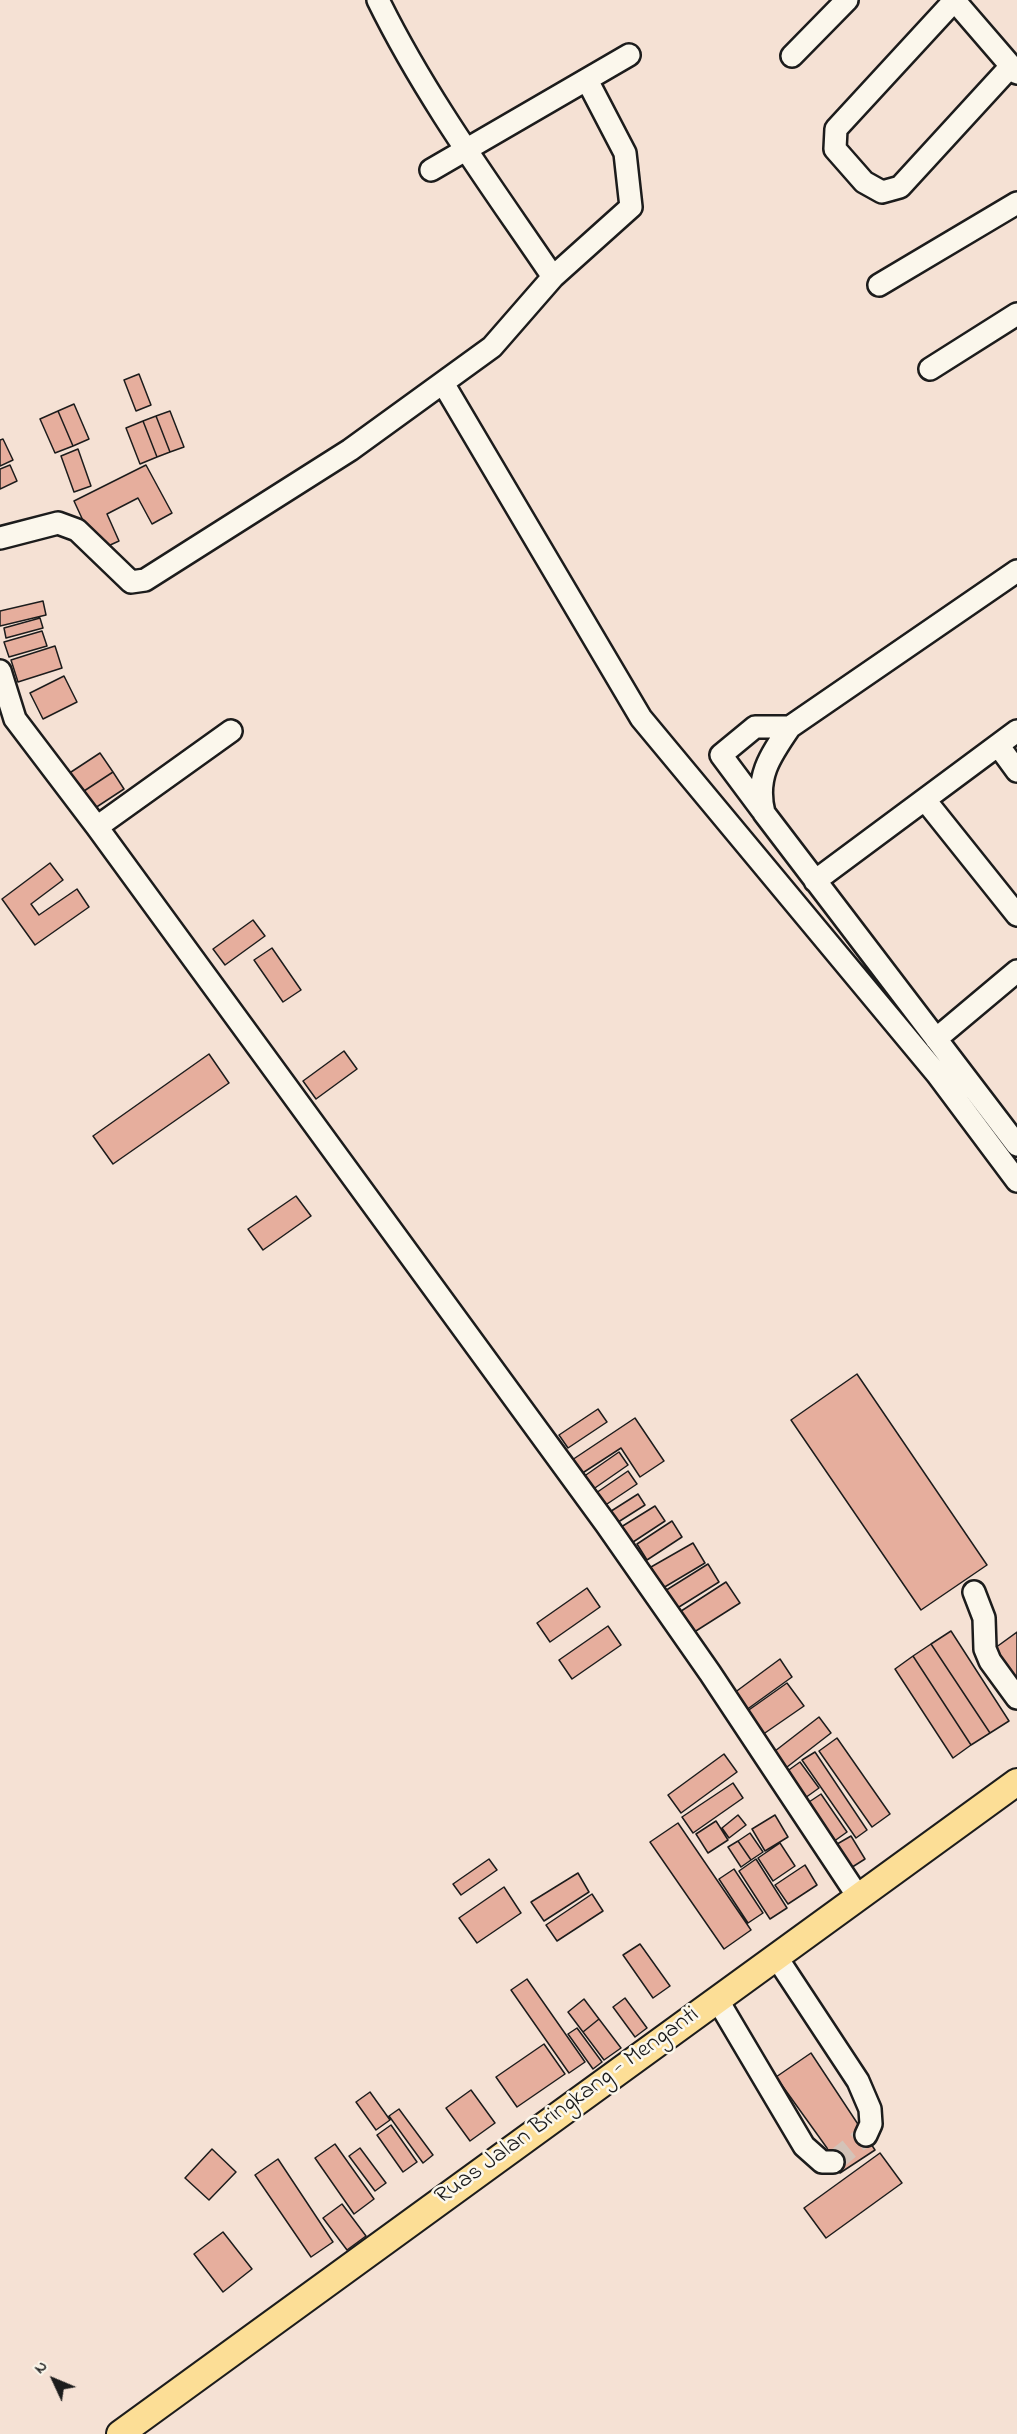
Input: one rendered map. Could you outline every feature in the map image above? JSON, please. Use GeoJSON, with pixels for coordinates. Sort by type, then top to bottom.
{"type":"FeatureCollection","features":[{"type":"Feature","properties":{"kind":"main road","name":"Ruas Jalan Bringkang - Menganti"},"geometry":{"type":"LineString","coordinates":[[120,2434],[1017,1782]]}},
{"type":"Feature","properties":{"kind":"street"},"geometry":{"type":"LineString","coordinates":[[378,0],[392,29],[466,150],[553,277]]}},
{"type":"Feature","properties":{"kind":"street"},"geometry":{"type":"LineString","coordinates":[[792,56],[847,0]]}},
{"type":"Feature","properties":{"kind":"street"},"geometry":{"type":"LineString","coordinates":[[954,0],[1014,70],[900,187],[882,192],[864,182],[836,149],[836,129],[954,0]]}},
{"type":"Feature","properties":{"kind":"street"},"geometry":{"type":"LineString","coordinates":[[431,170],[629,55]]}},
{"type":"Feature","properties":{"kind":"street"},"geometry":{"type":"LineString","coordinates":[[0,538],[58,523],[77,530],[131,582],[145,580],[350,450],[492,347],[553,277],[631,207],[625,153],[587,80]]}},
{"type":"Feature","properties":{"kind":"street"},"geometry":{"type":"LineString","coordinates":[[879,285],[1017,203]]}},
{"type":"Feature","properties":{"kind":"street"},"geometry":{"type":"LineString","coordinates":[[930,369],[1017,315]]}},
{"type":"Feature","properties":{"kind":"street"},"geometry":{"type":"LineString","coordinates":[[442,382],[641,718],[936,1074],[1017,1181]]}},
{"type":"Feature","properties":{"kind":"street"},"geometry":{"type":"LineString","coordinates":[[764,813],[759,792],[769,757],[790,727],[1017,571]]}},
{"type":"Feature","properties":{"kind":"street"},"geometry":{"type":"LineString","coordinates":[[0,671],[15,719],[97,827],[606,1524],[710,1673],[858,1898]]}},
{"type":"Feature","properties":{"kind":"street"},"geometry":{"type":"LineString","coordinates":[[790,727],[755,727],[721,755],[1017,1145]]}},
{"type":"Feature","properties":{"kind":"street"},"geometry":{"type":"LineString","coordinates":[[97,827],[231,731]]}},
{"type":"Feature","properties":{"kind":"street"},"geometry":{"type":"LineString","coordinates":[[815,881],[1017,731]]}},
{"type":"Feature","properties":{"kind":"street"},"geometry":{"type":"LineString","coordinates":[[998,745],[1017,771]]}},
{"type":"Feature","properties":{"kind":"street"},"geometry":{"type":"LineString","coordinates":[[925,800],[1017,915]]}},
{"type":"Feature","properties":{"kind":"street"},"geometry":{"type":"LineString","coordinates":[[936,1039],[1017,971]]}},
{"type":"Feature","properties":{"kind":"street"},"geometry":{"type":"LineString","coordinates":[[974,1592],[984,1618],[986,1649],[990,1661],[1017,1698]]}},
{"type":"Feature","properties":{"kind":"street"},"geometry":{"type":"LineString","coordinates":[[777,1958],[858,2081],[870,2109],[871,2124],[866,2135]]}},
{"type":"Feature","properties":{"kind":"street"},"geometry":{"type":"LineString","coordinates":[[717,1999],[804,2146],[822,2162],[833,2162]]}},
{"type":"Feature","properties":{"kind":"building"},"geometry":{"type":"Polygon","coordinates":[[[139,374],[151,405],[136,411],[124,380],[139,374]]]}},
{"type":"Feature","properties":{"kind":"building"},"geometry":{"type":"Polygon","coordinates":[[[74,404],[89,439],[73,446],[58,411],[74,404]]]}},
{"type":"Feature","properties":{"kind":"building"},"geometry":{"type":"Polygon","coordinates":[[[58,411],[73,446],[55,453],[40,419],[58,411]]]}},
{"type":"Feature","properties":{"kind":"building"},"geometry":{"type":"Polygon","coordinates":[[[170,411],[184,447],[170,452],[156,416],[170,411]]]}},
{"type":"Feature","properties":{"kind":"building"},"geometry":{"type":"Polygon","coordinates":[[[156,416],[170,452],[157,457],[143,421],[156,416]]]}},
{"type":"Feature","properties":{"kind":"building"},"geometry":{"type":"Polygon","coordinates":[[[143,421],[157,457],[140,464],[126,428],[143,421]]]}},
{"type":"Feature","properties":{"kind":"building"},"geometry":{"type":"Polygon","coordinates":[[[3,439],[13,460],[0,466],[0,440],[3,439]]]}},
{"type":"Feature","properties":{"kind":"building"},"geometry":{"type":"Polygon","coordinates":[[[78,449],[91,486],[74,492],[61,456],[78,449]]]}},
{"type":"Feature","properties":{"kind":"building"},"geometry":{"type":"Polygon","coordinates":[[[10,465],[17,481],[0,489],[0,469],[10,465]]]}},
{"type":"Feature","properties":{"kind":"building"},"geometry":{"type":"Polygon","coordinates":[[[146,465],[172,513],[152,524],[138,498],[107,514],[119,541],[97,551],[74,501],[146,465]]]}},
{"type":"Feature","properties":{"kind":"building"},"geometry":{"type":"Polygon","coordinates":[[[43,601],[46,615],[0,626],[0,611],[43,601]]]}},
{"type":"Feature","properties":{"kind":"building"},"geometry":{"type":"Polygon","coordinates":[[[40,618],[43,628],[6,638],[4,628],[40,618]]]}},
{"type":"Feature","properties":{"kind":"building"},"geometry":{"type":"Polygon","coordinates":[[[42,631],[47,646],[9,657],[4,642],[42,631]]]}},
{"type":"Feature","properties":{"kind":"building"},"geometry":{"type":"Polygon","coordinates":[[[55,646],[62,668],[18,682],[11,660],[55,646]]]}},
{"type":"Feature","properties":{"kind":"building"},"geometry":{"type":"Polygon","coordinates":[[[64,676],[77,702],[43,719],[30,693],[64,676]]]}},
{"type":"Feature","properties":{"kind":"building"},"geometry":{"type":"Polygon","coordinates":[[[100,753],[113,772],[81,793],[68,774],[100,753]]]}},
{"type":"Feature","properties":{"kind":"building"},"geometry":{"type":"Polygon","coordinates":[[[113,772],[124,789],[92,810],[81,793],[113,772]]]}},
{"type":"Feature","properties":{"kind":"building"},"geometry":{"type":"Polygon","coordinates":[[[50,863],[63,880],[31,904],[39,915],[77,889],[89,907],[35,945],[2,899],[50,863]]]}},
{"type":"Feature","properties":{"kind":"building"},"geometry":{"type":"Polygon","coordinates":[[[253,920],[265,936],[225,965],[213,949],[253,920]]]}},
{"type":"Feature","properties":{"kind":"building"},"geometry":{"type":"Polygon","coordinates":[[[272,948],[301,990],[283,1002],[254,960],[272,948]]]}},
{"type":"Feature","properties":{"kind":"building"},"geometry":{"type":"Polygon","coordinates":[[[344,1051],[357,1069],[316,1099],[303,1081],[344,1051]]]}},
{"type":"Feature","properties":{"kind":"building"},"geometry":{"type":"Polygon","coordinates":[[[209,1054],[229,1083],[113,1164],[93,1136],[209,1054]]]}},
{"type":"Feature","properties":{"kind":"building"},"geometry":{"type":"Polygon","coordinates":[[[296,1196],[311,1216],[263,1250],[248,1229],[296,1196]]]}},
{"type":"Feature","properties":{"kind":"building"},"geometry":{"type":"Polygon","coordinates":[[[857,1374],[987,1565],[921,1610],[791,1420],[857,1374]]]}},
{"type":"Feature","properties":{"kind":"building"},"geometry":{"type":"Polygon","coordinates":[[[598,1409],[607,1422],[568,1448],[559,1435],[598,1409]]]}},
{"type":"Feature","properties":{"kind":"building"},"geometry":{"type":"Polygon","coordinates":[[[635,1418],[664,1461],[640,1477],[621,1448],[581,1474],[572,1460],[635,1418]]]}},
{"type":"Feature","properties":{"kind":"building"},"geometry":{"type":"Polygon","coordinates":[[[619,1452],[628,1465],[592,1490],[583,1477],[619,1452]]]}},
{"type":"Feature","properties":{"kind":"building"},"geometry":{"type":"Polygon","coordinates":[[[628,1471],[637,1484],[604,1506],[596,1493],[628,1471]]]}},
{"type":"Feature","properties":{"kind":"building"},"geometry":{"type":"Polygon","coordinates":[[[638,1494],[645,1505],[612,1526],[605,1515],[638,1494]]]}},
{"type":"Feature","properties":{"kind":"building"},"geometry":{"type":"Polygon","coordinates":[[[655,1506],[665,1521],[624,1548],[613,1532],[655,1506]]]}},
{"type":"Feature","properties":{"kind":"building"},"geometry":{"type":"Polygon","coordinates":[[[672,1521],[682,1537],[647,1560],[637,1544],[672,1521]]]}},
{"type":"Feature","properties":{"kind":"building"},"geometry":{"type":"Polygon","coordinates":[[[693,1543],[705,1563],[663,1588],[651,1567],[693,1543]]]}},
{"type":"Feature","properties":{"kind":"building"},"geometry":{"type":"Polygon","coordinates":[[[708,1564],[719,1582],[671,1612],[660,1594],[708,1564]]]}},
{"type":"Feature","properties":{"kind":"building"},"geometry":{"type":"Polygon","coordinates":[[[726,1582],[740,1603],[688,1636],[675,1615],[726,1582]]]}},
{"type":"Feature","properties":{"kind":"building"},"geometry":{"type":"Polygon","coordinates":[[[587,1588],[600,1607],[550,1642],[537,1623],[587,1588]]]}},
{"type":"Feature","properties":{"kind":"building"},"geometry":{"type":"Polygon","coordinates":[[[608,1626],[621,1645],[572,1679],[559,1660],[608,1626]]]}},
{"type":"Feature","properties":{"kind":"building"},"geometry":{"type":"Polygon","coordinates":[[[951,1631],[1009,1721],[990,1733],[931,1644],[951,1631]]]}},
{"type":"Feature","properties":{"kind":"building"},"geometry":{"type":"Polygon","coordinates":[[[1017,1632],[1017,1680],[995,1648],[1017,1632]]]}},
{"type":"Feature","properties":{"kind":"building"},"geometry":{"type":"Polygon","coordinates":[[[931,1644],[990,1733],[971,1745],[913,1656],[931,1644]]]}},
{"type":"Feature","properties":{"kind":"building"},"geometry":{"type":"Polygon","coordinates":[[[913,1656],[971,1745],[953,1758],[895,1669],[913,1656]]]}},
{"type":"Feature","properties":{"kind":"building"},"geometry":{"type":"Polygon","coordinates":[[[780,1659],[792,1677],[742,1713],[730,1696],[780,1659]]]}},
{"type":"Feature","properties":{"kind":"building"},"geometry":{"type":"Polygon","coordinates":[[[787,1683],[804,1706],[762,1735],[746,1712],[787,1683]]]}},
{"type":"Feature","properties":{"kind":"building"},"geometry":{"type":"Polygon","coordinates":[[[819,1717],[831,1733],[778,1774],[766,1758],[819,1717]]]}},
{"type":"Feature","properties":{"kind":"building"},"geometry":{"type":"Polygon","coordinates":[[[837,1738],[890,1814],[872,1827],[819,1751],[837,1738]]]}},
{"type":"Feature","properties":{"kind":"building"},"geometry":{"type":"Polygon","coordinates":[[[815,1752],[867,1830],[856,1838],[802,1760],[815,1752]]]}},
{"type":"Feature","properties":{"kind":"building"},"geometry":{"type":"Polygon","coordinates":[[[724,1754],[737,1772],[681,1813],[668,1795],[724,1754]]]}},
{"type":"Feature","properties":{"kind":"building"},"geometry":{"type":"Polygon","coordinates":[[[800,1762],[819,1788],[798,1803],[779,1777],[800,1762]]]}},
{"type":"Feature","properties":{"kind":"building"},"geometry":{"type":"Polygon","coordinates":[[[733,1783],[743,1798],[693,1833],[682,1817],[733,1783]]]}},
{"type":"Feature","properties":{"kind":"building"},"geometry":{"type":"Polygon","coordinates":[[[821,1794],[847,1832],[833,1842],[806,1804],[821,1794]]]}},
{"type":"Feature","properties":{"kind":"building"},"geometry":{"type":"Polygon","coordinates":[[[738,1815],[746,1825],[729,1838],[722,1828],[738,1815]]]}},
{"type":"Feature","properties":{"kind":"building"},"geometry":{"type":"Polygon","coordinates":[[[775,1815],[788,1837],[765,1851],[752,1829],[775,1815]]]}},
{"type":"Feature","properties":{"kind":"building"},"geometry":{"type":"Polygon","coordinates":[[[716,1821],[728,1840],[708,1853],[696,1834],[716,1821]]]}},
{"type":"Feature","properties":{"kind":"building"},"geometry":{"type":"Polygon","coordinates":[[[678,1823],[751,1930],[724,1949],[650,1842],[678,1823]]]}},
{"type":"Feature","properties":{"kind":"building"},"geometry":{"type":"Polygon","coordinates":[[[750,1833],[763,1852],[751,1860],[738,1841],[750,1833]]]}},
{"type":"Feature","properties":{"kind":"building"},"geometry":{"type":"Polygon","coordinates":[[[851,1836],[865,1859],[846,1871],[832,1847],[851,1836]]]}},
{"type":"Feature","properties":{"kind":"building"},"geometry":{"type":"Polygon","coordinates":[[[738,1841],[751,1860],[741,1867],[728,1847],[738,1841]]]}},
{"type":"Feature","properties":{"kind":"building"},"geometry":{"type":"Polygon","coordinates":[[[780,1843],[795,1866],[773,1881],[758,1858],[780,1843]]]}},
{"type":"Feature","properties":{"kind":"building"},"geometry":{"type":"Polygon","coordinates":[[[489,1859],[497,1870],[461,1895],[453,1884],[489,1859]]]}},
{"type":"Feature","properties":{"kind":"building"},"geometry":{"type":"Polygon","coordinates":[[[756,1859],[787,1908],[770,1919],[739,1871],[756,1859]]]}},
{"type":"Feature","properties":{"kind":"building"},"geometry":{"type":"Polygon","coordinates":[[[805,1865],[817,1885],[788,1904],[775,1885],[805,1865]]]}},
{"type":"Feature","properties":{"kind":"building"},"geometry":{"type":"Polygon","coordinates":[[[734,1869],[763,1913],[748,1923],[719,1879],[734,1869]]]}},
{"type":"Feature","properties":{"kind":"building"},"geometry":{"type":"Polygon","coordinates":[[[578,1873],[589,1892],[544,1921],[531,1902],[578,1873]]]}},
{"type":"Feature","properties":{"kind":"building"},"geometry":{"type":"Polygon","coordinates":[[[504,1887],[521,1913],[477,1943],[459,1918],[504,1887]]]}},
{"type":"Feature","properties":{"kind":"building"},"geometry":{"type":"Polygon","coordinates":[[[592,1894],[603,1911],[557,1941],[546,1925],[592,1894]]]}},
{"type":"Feature","properties":{"kind":"building"},"geometry":{"type":"Polygon","coordinates":[[[640,1944],[670,1986],[653,1998],[623,1955],[640,1944]]]}},
{"type":"Feature","properties":{"kind":"building"},"geometry":{"type":"Polygon","coordinates":[[[527,1979],[585,2062],[569,2073],[511,1990],[527,1979]]]}},
{"type":"Feature","properties":{"kind":"building"},"geometry":{"type":"Polygon","coordinates":[[[625,1998],[647,2028],[635,2037],[613,2007],[625,1998]]]}},
{"type":"Feature","properties":{"kind":"building"},"geometry":{"type":"Polygon","coordinates":[[[584,1999],[599,2019],[583,2032],[568,2012],[584,1999]]]}},
{"type":"Feature","properties":{"kind":"building"},"geometry":{"type":"Polygon","coordinates":[[[599,2019],[621,2048],[604,2060],[583,2032],[599,2019]]]}},
{"type":"Feature","properties":{"kind":"building"},"geometry":{"type":"Polygon","coordinates":[[[577,2028],[602,2062],[593,2069],[568,2034],[577,2028]]]}},
{"type":"Feature","properties":{"kind":"building"},"geometry":{"type":"Polygon","coordinates":[[[544,2044],[565,2074],[517,2107],[496,2077],[544,2044]]]}},
{"type":"Feature","properties":{"kind":"building"},"geometry":{"type":"Polygon","coordinates":[[[811,2053],[875,2150],[840,2173],[827,2148],[776,2077],[811,2053]]]}},
{"type":"Feature","properties":{"kind":"building"},"geometry":{"type":"Polygon","coordinates":[[[471,2090],[495,2123],[470,2141],[446,2108],[471,2090]]]}},
{"type":"Feature","properties":{"kind":"building"},"geometry":{"type":"Polygon","coordinates":[[[370,2092],[390,2120],[376,2130],[356,2102],[370,2092]]]}},
{"type":"Feature","properties":{"kind":"building"},"geometry":{"type":"Polygon","coordinates":[[[399,2109],[433,2155],[423,2163],[389,2116],[399,2109]]]}},
{"type":"Feature","properties":{"kind":"building"},"geometry":{"type":"Polygon","coordinates":[[[391,2125],[417,2162],[403,2172],[377,2135],[391,2125]]]}},
{"type":"Feature","properties":{"kind":"building"},"geometry":{"type":"Polygon","coordinates":[[[335,2144],[374,2199],[354,2214],[315,2158],[335,2144]]]}},
{"type":"Feature","properties":{"kind":"building"},"geometry":{"type":"Polygon","coordinates":[[[360,2148],[386,2183],[375,2191],[349,2156],[360,2148]]]}},
{"type":"Feature","properties":{"kind":"building"},"geometry":{"type":"Polygon","coordinates":[[[212,2149],[236,2172],[209,2200],[185,2178],[212,2149]]]}},
{"type":"Feature","properties":{"kind":"building"},"geometry":{"type":"Polygon","coordinates":[[[880,2153],[902,2183],[826,2238],[804,2208],[880,2153]]]}},
{"type":"Feature","properties":{"kind":"building"},"geometry":{"type":"Polygon","coordinates":[[[278,2159],[333,2242],[311,2257],[255,2175],[278,2159]]]}},
{"type":"Feature","properties":{"kind":"building"},"geometry":{"type":"Polygon","coordinates":[[[342,2204],[366,2236],[347,2250],[323,2218],[342,2204]]]}},
{"type":"Feature","properties":{"kind":"building"},"geometry":{"type":"Polygon","coordinates":[[[223,2232],[252,2269],[223,2292],[194,2254],[223,2232]]]}},
{"type":"Feature","properties":{"kind":"tunnel"},"geometry":{"type":"LineString","coordinates":[[833,2162],[866,2135]]}}]}
